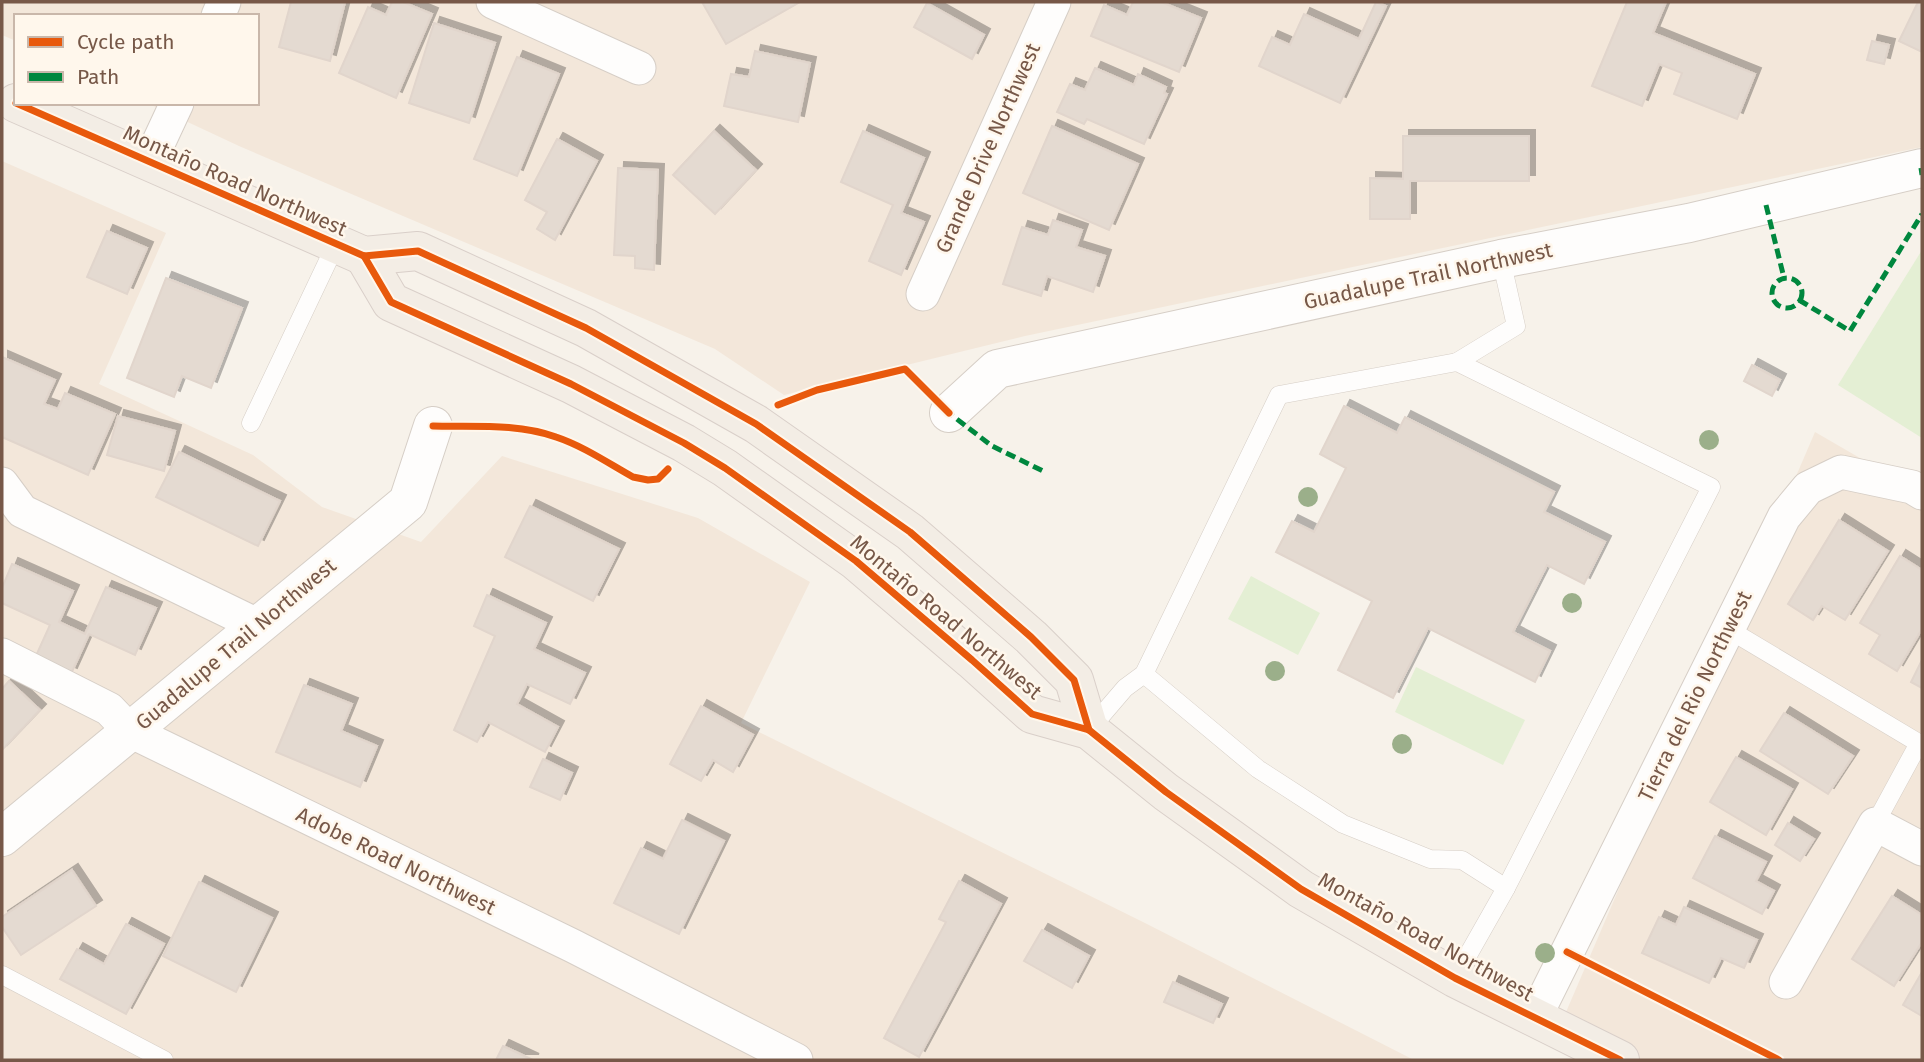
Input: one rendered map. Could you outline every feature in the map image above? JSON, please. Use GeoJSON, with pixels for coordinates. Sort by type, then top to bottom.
{"type":"FeatureCollection","features":[{"type":"Feature","properties":{"kind":"main road","name":"Montaño Road Northwest"},"geometry":{"type":"LineString","coordinates":[[20,105],[350,250],[418,251],[586,328],[756,424],[910,532],[1031,637],[1074,680],[1089,730]]}},
{"type":"Feature","properties":{"kind":"main road","name":"Montaño Road Northwest"},"geometry":{"type":"LineString","coordinates":[[350,250],[391,302],[571,384],[684,443],[725,468],[856,561],[1032,714],[1089,730],[1166,792],[1301,888],[1455,978],[1620,1060]]}},
{"type":"Feature","properties":{"kind":"street"},"geometry":{"type":"LineString","coordinates":[[493,2],[639,68]]}},
{"type":"Feature","properties":{"kind":"street","name":"Grande Drive Northwest"},"geometry":{"type":"LineString","coordinates":[[923,294],[1054,2]]}},
{"type":"Feature","properties":{"kind":"street"},"geometry":{"type":"LineString","coordinates":[[149,163],[176,105]]}},
{"type":"Feature","properties":{"kind":"street","name":"Guadalupe Trail Northwest"},"geometry":{"type":"LineString","coordinates":[[949,413],[997,369],[1501,259],[1689,223],[1922,168]]}},
{"type":"Feature","properties":{"kind":"street","name":"Guadalupe Trail Northwest"},"geometry":{"type":"LineString","coordinates":[[2,837],[408,502],[433,426]]}},
{"type":"Feature","properties":{"kind":"street","name":"Tierra del Rio Northwest"},"geometry":{"type":"LineString","coordinates":[[1535,1017],[1784,517],[1808,488],[1842,472],[1912,487],[1922,493]]}},
{"type":"Feature","properties":{"kind":"street"},"geometry":{"type":"LineString","coordinates":[[2,484],[22,511],[257,625]]}},
{"type":"Feature","properties":{"kind":"street","name":"Adobe Road Northwest"},"geometry":{"type":"LineString","coordinates":[[2,655],[109,709],[130,732],[573,946],[796,1060]]}},
{"type":"Feature","properties":{"kind":"street"},"geometry":{"type":"LineString","coordinates":[[1787,982],[1875,824],[1922,849]]}},
{"type":"Feature","properties":{"kind":"lane"},"geometry":{"type":"LineString","coordinates":[[251,423],[350,250]]}},
{"type":"Feature","properties":{"kind":"lane"},"geometry":{"type":"LineString","coordinates":[[1089,730],[1125,688],[1144,674],[1279,395],[1457,362],[1516,326],[1501,259]]}},
{"type":"Feature","properties":{"kind":"lane"},"geometry":{"type":"LineString","coordinates":[[1455,978],[1506,888],[1711,487],[1457,362]]}},
{"type":"Feature","properties":{"kind":"lane"},"geometry":{"type":"LineString","coordinates":[[1728,629],[1920,744],[1875,824]]}},
{"type":"Feature","properties":{"kind":"lane"},"geometry":{"type":"LineString","coordinates":[[1144,674],[1258,769],[1343,824],[1430,859],[1462,860],[1506,888]]}},
{"type":"Feature","properties":{"kind":"lane"},"geometry":{"type":"LineString","coordinates":[[2,975],[164,1060]]}},
{"type":"Feature","properties":{"kind":"shaded area"},"geometry":{"type":"Polygon","coordinates":[[[2,2],[1922,2],[1922,147],[1025,336],[784,395],[715,349],[239,146],[151,105],[259,105],[259,14],[14,14],[14,40],[2,35],[2,2]]]}},
{"type":"Feature","properties":{"kind":"shaded area"},"geometry":{"type":"Polygon","coordinates":[[[2,161],[166,233],[99,384],[253,455],[322,507],[421,542],[502,456],[698,518],[810,582],[741,723],[1414,1060],[2,1060],[2,161]]]}},
{"type":"Feature","properties":{"kind":"shaded area"},"geometry":{"type":"Polygon","coordinates":[[[1815,432],[1922,494],[1922,1060],[1576,1060],[1551,1047],[1815,432]]]}},
{"type":"Feature","properties":{"kind":"green space"},"geometry":{"type":"Polygon","coordinates":[[[1922,250],[1922,438],[1838,385],[1922,250]]]}},
{"type":"Feature","properties":{"kind":"green space"},"geometry":{"type":"Polygon","coordinates":[[[1251,576],[1320,613],[1298,655],[1228,619],[1251,576]]]}},
{"type":"Feature","properties":{"kind":"green space"},"geometry":{"type":"Polygon","coordinates":[[[1416,667],[1525,720],[1503,765],[1395,712],[1416,667]]]}},
{"type":"Feature","properties":{"kind":"building"},"geometry":{"type":"Polygon","coordinates":[[[291,2],[345,2],[330,61],[279,47],[291,2]]]}},
{"type":"Feature","properties":{"kind":"building"},"geometry":{"type":"Polygon","coordinates":[[[392,2],[403,2],[432,14],[396,98],[339,73],[368,7],[386,15],[392,2]]]}},
{"type":"Feature","properties":{"kind":"building"},"geometry":{"type":"Polygon","coordinates":[[[702,2],[800,2],[726,44],[702,2]]]}},
{"type":"Feature","properties":{"kind":"building"},"geometry":{"type":"Polygon","coordinates":[[[1133,2],[1161,2],[1201,18],[1179,72],[1091,36],[1104,5],[1127,15],[1133,2]]]}},
{"type":"Feature","properties":{"kind":"building"},"geometry":{"type":"Polygon","coordinates":[[[1376,2],[1386,6],[1340,103],[1259,66],[1272,37],[1290,45],[1304,14],[1359,39],[1376,2]]]}},
{"type":"Feature","properties":{"kind":"building"},"geometry":{"type":"Polygon","coordinates":[[[1627,2],[1666,2],[1653,33],[1755,74],[1737,119],[1674,94],[1682,73],[1659,64],[1642,106],[1592,86],[1627,2]]]}},
{"type":"Feature","properties":{"kind":"building"},"geometry":{"type":"Polygon","coordinates":[[[1918,2],[1922,2],[1922,52],[1899,41],[1918,2]]]}},
{"type":"Feature","properties":{"kind":"building"},"geometry":{"type":"Polygon","coordinates":[[[927,3],[984,35],[972,59],[914,27],[927,3]]]}},
{"type":"Feature","properties":{"kind":"building"},"geometry":{"type":"Polygon","coordinates":[[[434,23],[495,43],[469,123],[409,103],[434,23]]]}},
{"type":"Feature","properties":{"kind":"building"},"geometry":{"type":"Polygon","coordinates":[[[1872,41],[1889,45],[1884,64],[1867,60],[1872,41]]]}},
{"type":"Feature","properties":{"kind":"building"},"geometry":{"type":"Polygon","coordinates":[[[755,51],[810,63],[798,122],[724,106],[731,74],[749,77],[755,51]]]}},
{"type":"Feature","properties":{"kind":"building"},"geometry":{"type":"Polygon","coordinates":[[[517,57],[559,74],[517,176],[474,159],[517,57]]]}},
{"type":"Feature","properties":{"kind":"building"},"geometry":{"type":"Polygon","coordinates":[[[1095,68],[1134,85],[1138,74],[1166,87],[1164,93],[1167,94],[1144,144],[1087,119],[1084,124],[1057,112],[1070,84],[1085,90],[1095,68]]]}},
{"type":"Feature","properties":{"kind":"building"},"geometry":{"type":"Polygon","coordinates":[[[1052,126],[1138,164],[1109,230],[1023,193],[1052,126]]]}},
{"type":"Feature","properties":{"kind":"building"},"geometry":{"type":"Polygon","coordinates":[[[714,131],[756,170],[715,214],[673,175],[714,131]]]}},
{"type":"Feature","properties":{"kind":"building"},"geometry":{"type":"Polygon","coordinates":[[[863,131],[924,158],[901,213],[924,222],[901,275],[869,261],[893,205],[841,182],[863,131]]]}},
{"type":"Feature","properties":{"kind":"building"},"geometry":{"type":"Polygon","coordinates":[[[1403,136],[1529,136],[1529,181],[1410,181],[1410,219],[1370,219],[1370,178],[1403,179],[1403,136]]]}},
{"type":"Feature","properties":{"kind":"building"},"geometry":{"type":"Polygon","coordinates":[[[557,139],[597,161],[555,240],[537,229],[547,212],[525,200],[557,139]]]}},
{"type":"Feature","properties":{"kind":"building"},"geometry":{"type":"Polygon","coordinates":[[[618,168],[658,170],[654,270],[635,268],[635,256],[614,255],[618,168]]]}},
{"type":"Feature","properties":{"kind":"building"},"geometry":{"type":"Polygon","coordinates":[[[1053,220],[1082,230],[1076,247],[1105,256],[1093,292],[1047,276],[1041,296],[1003,284],[1022,227],[1048,235],[1053,220]]]}},
{"type":"Feature","properties":{"kind":"building"},"geometry":{"type":"Polygon","coordinates":[[[107,231],[147,248],[127,294],[87,277],[107,231]]]}},
{"type":"Feature","properties":{"kind":"building"},"geometry":{"type":"Polygon","coordinates":[[[166,278],[242,308],[211,388],[182,376],[174,397],[127,378],[166,278]]]}},
{"type":"Feature","properties":{"kind":"building"},"geometry":{"type":"Polygon","coordinates":[[[2,357],[55,380],[44,404],[58,409],[65,393],[115,414],[88,475],[2,437],[2,357]]]}},
{"type":"Feature","properties":{"kind":"building"},"geometry":{"type":"Polygon","coordinates":[[[1752,365],[1780,380],[1772,396],[1744,381],[1752,365]]]}},
{"type":"Feature","properties":{"kind":"building"},"geometry":{"type":"Polygon","coordinates":[[[1344,406],[1397,433],[1405,417],[1554,492],[1544,512],[1605,542],[1584,584],[1547,565],[1513,632],[1550,651],[1535,682],[1428,628],[1393,698],[1338,670],[1372,601],[1276,552],[1292,521],[1314,532],[1346,468],[1320,454],[1344,406]]]}},
{"type":"Feature","properties":{"kind":"building"},"geometry":{"type":"Polygon","coordinates":[[[118,416],[175,431],[164,471],[107,455],[118,416]]]}},
{"type":"Feature","properties":{"kind":"building"},"geometry":{"type":"Polygon","coordinates":[[[179,452],[280,501],[258,546],[156,497],[179,452]]]}},
{"type":"Feature","properties":{"kind":"building"},"geometry":{"type":"Polygon","coordinates":[[[530,506],[619,549],[593,601],[505,557],[530,506]]]}},
{"type":"Feature","properties":{"kind":"building"},"geometry":{"type":"Polygon","coordinates":[[[1839,520],[1888,551],[1845,620],[1822,606],[1813,620],[1788,604],[1839,520]]]}},
{"type":"Feature","properties":{"kind":"building"},"geometry":{"type":"Polygon","coordinates":[[[1900,556],[1922,570],[1922,629],[1897,671],[1869,654],[1880,635],[1860,623],[1900,556]]]}},
{"type":"Feature","properties":{"kind":"building"},"geometry":{"type":"Polygon","coordinates":[[[12,564],[73,591],[59,622],[85,634],[106,587],[156,608],[135,655],[89,634],[71,674],[35,658],[50,625],[2,603],[2,588],[12,564]]]}},
{"type":"Feature","properties":{"kind":"building"},"geometry":{"type":"Polygon","coordinates":[[[487,595],[546,623],[534,649],[585,673],[570,704],[527,684],[517,704],[558,727],[545,752],[488,722],[477,742],[454,730],[495,636],[474,626],[487,595]]]}},
{"type":"Feature","properties":{"kind":"building"},"geometry":{"type":"Polygon","coordinates":[[[1922,660],[1922,688],[1911,682],[1922,660]]]}},
{"type":"Feature","properties":{"kind":"building"},"geometry":{"type":"Polygon","coordinates":[[[9,681],[40,710],[2,750],[2,689],[9,681]]]}},
{"type":"Feature","properties":{"kind":"building"},"geometry":{"type":"Polygon","coordinates":[[[304,685],[352,704],[341,731],[377,746],[360,787],[276,752],[304,685]]]}},
{"type":"Feature","properties":{"kind":"building"},"geometry":{"type":"Polygon","coordinates":[[[701,706],[753,735],[733,772],[713,760],[701,781],[670,764],[701,706]]]}},
{"type":"Feature","properties":{"kind":"building"},"geometry":{"type":"Polygon","coordinates":[[[1784,713],[1853,756],[1828,794],[1760,751],[1784,713]]]}},
{"type":"Feature","properties":{"kind":"building"},"geometry":{"type":"Polygon","coordinates":[[[1736,757],[1792,789],[1766,835],[1710,802],[1736,757]]]}},
{"type":"Feature","properties":{"kind":"building"},"geometry":{"type":"Polygon","coordinates":[[[543,759],[572,773],[560,800],[530,787],[543,759]]]}},
{"type":"Feature","properties":{"kind":"building"},"geometry":{"type":"Polygon","coordinates":[[[682,820],[724,841],[679,934],[614,903],[641,848],[663,859],[682,820]]]}},
{"type":"Feature","properties":{"kind":"building"},"geometry":{"type":"Polygon","coordinates":[[[1788,823],[1814,839],[1800,861],[1775,845],[1788,823]]]}},
{"type":"Feature","properties":{"kind":"building"},"geometry":{"type":"Polygon","coordinates":[[[1715,836],[1766,862],[1756,881],[1774,891],[1762,914],[1693,878],[1715,836]]]}},
{"type":"Feature","properties":{"kind":"building"},"geometry":{"type":"Polygon","coordinates":[[[72,870],[96,906],[21,955],[2,927],[2,917],[72,870]]]}},
{"type":"Feature","properties":{"kind":"building"},"geometry":{"type":"Polygon","coordinates":[[[959,881],[1001,904],[919,1057],[884,1038],[946,922],[939,919],[959,881]]]}},
{"type":"Feature","properties":{"kind":"building"},"geometry":{"type":"Polygon","coordinates":[[[199,882],[272,918],[236,992],[163,956],[199,882]]]}},
{"type":"Feature","properties":{"kind":"building"},"geometry":{"type":"Polygon","coordinates":[[[1892,896],[1922,915],[1922,942],[1894,986],[1852,959],[1892,896]]]}},
{"type":"Feature","properties":{"kind":"building"},"geometry":{"type":"Polygon","coordinates":[[[1684,907],[1757,940],[1744,968],[1721,958],[1709,983],[1642,953],[1659,917],[1676,925],[1684,907]]]}},
{"type":"Feature","properties":{"kind":"building"},"geometry":{"type":"Polygon","coordinates":[[[126,924],[164,944],[126,1014],[60,979],[77,949],[104,964],[126,924]]]}},
{"type":"Feature","properties":{"kind":"building"},"geometry":{"type":"Polygon","coordinates":[[[1042,930],[1089,956],[1072,988],[1024,961],[1042,930]]]}},
{"type":"Feature","properties":{"kind":"building"},"geometry":{"type":"Polygon","coordinates":[[[1922,972],[1922,1016],[1903,1005],[1922,972]]]}},
{"type":"Feature","properties":{"kind":"building"},"geometry":{"type":"Polygon","coordinates":[[[1173,982],[1222,1004],[1213,1023],[1164,1002],[1173,982]]]}},
{"type":"Feature","properties":{"kind":"building"},"geometry":{"type":"Polygon","coordinates":[[[503,1046],[533,1060],[496,1060],[503,1046]]]}},
{"type":"Feature","properties":{"kind":"marked path"},"geometry":{"type":"LineString","coordinates":[[1921,168],[1922,175]]}},
{"type":"Feature","properties":{"kind":"marked path"},"geometry":{"type":"LineString","coordinates":[[1766,205],[1784,278]]}},
{"type":"Feature","properties":{"kind":"marked path"},"geometry":{"type":"LineString","coordinates":[[1799,300],[1850,331],[1922,214]]}},
{"type":"Feature","properties":{"kind":"marked path"},"geometry":{"type":"LineString","coordinates":[[1787,278],[1797,283],[1802,293],[1797,303],[1787,308],[1777,303],[1772,293],[1777,283],[1787,278]]}},
{"type":"Feature","properties":{"kind":"marked path"},"geometry":{"type":"LineString","coordinates":[[945,410],[992,446],[1043,471]]}},
{"type":"Feature","properties":{"kind":"cycle path"},"geometry":{"type":"LineString","coordinates":[[21,105],[364,256],[418,251],[586,328],[756,424],[910,532],[1031,637],[1074,680],[1089,730]]}},
{"type":"Feature","properties":{"kind":"cycle path"},"geometry":{"type":"LineString","coordinates":[[364,256],[391,302],[571,384],[684,443],[725,468],[856,561],[1032,714],[1089,730],[1166,792],[1301,889],[1455,978],[1620,1060]]}},
{"type":"Feature","properties":{"kind":"cycle path"},"geometry":{"type":"LineString","coordinates":[[778,405],[817,390],[905,369],[949,413]]}},
{"type":"Feature","properties":{"kind":"cycle path"},"geometry":{"type":"LineString","coordinates":[[433,426],[495,427],[541,433],[576,445],[633,477],[648,480],[658,479],[668,469]]}},
{"type":"Feature","properties":{"kind":"cycle path"},"geometry":{"type":"LineString","coordinates":[[1567,952],[1779,1060]]}}]}
